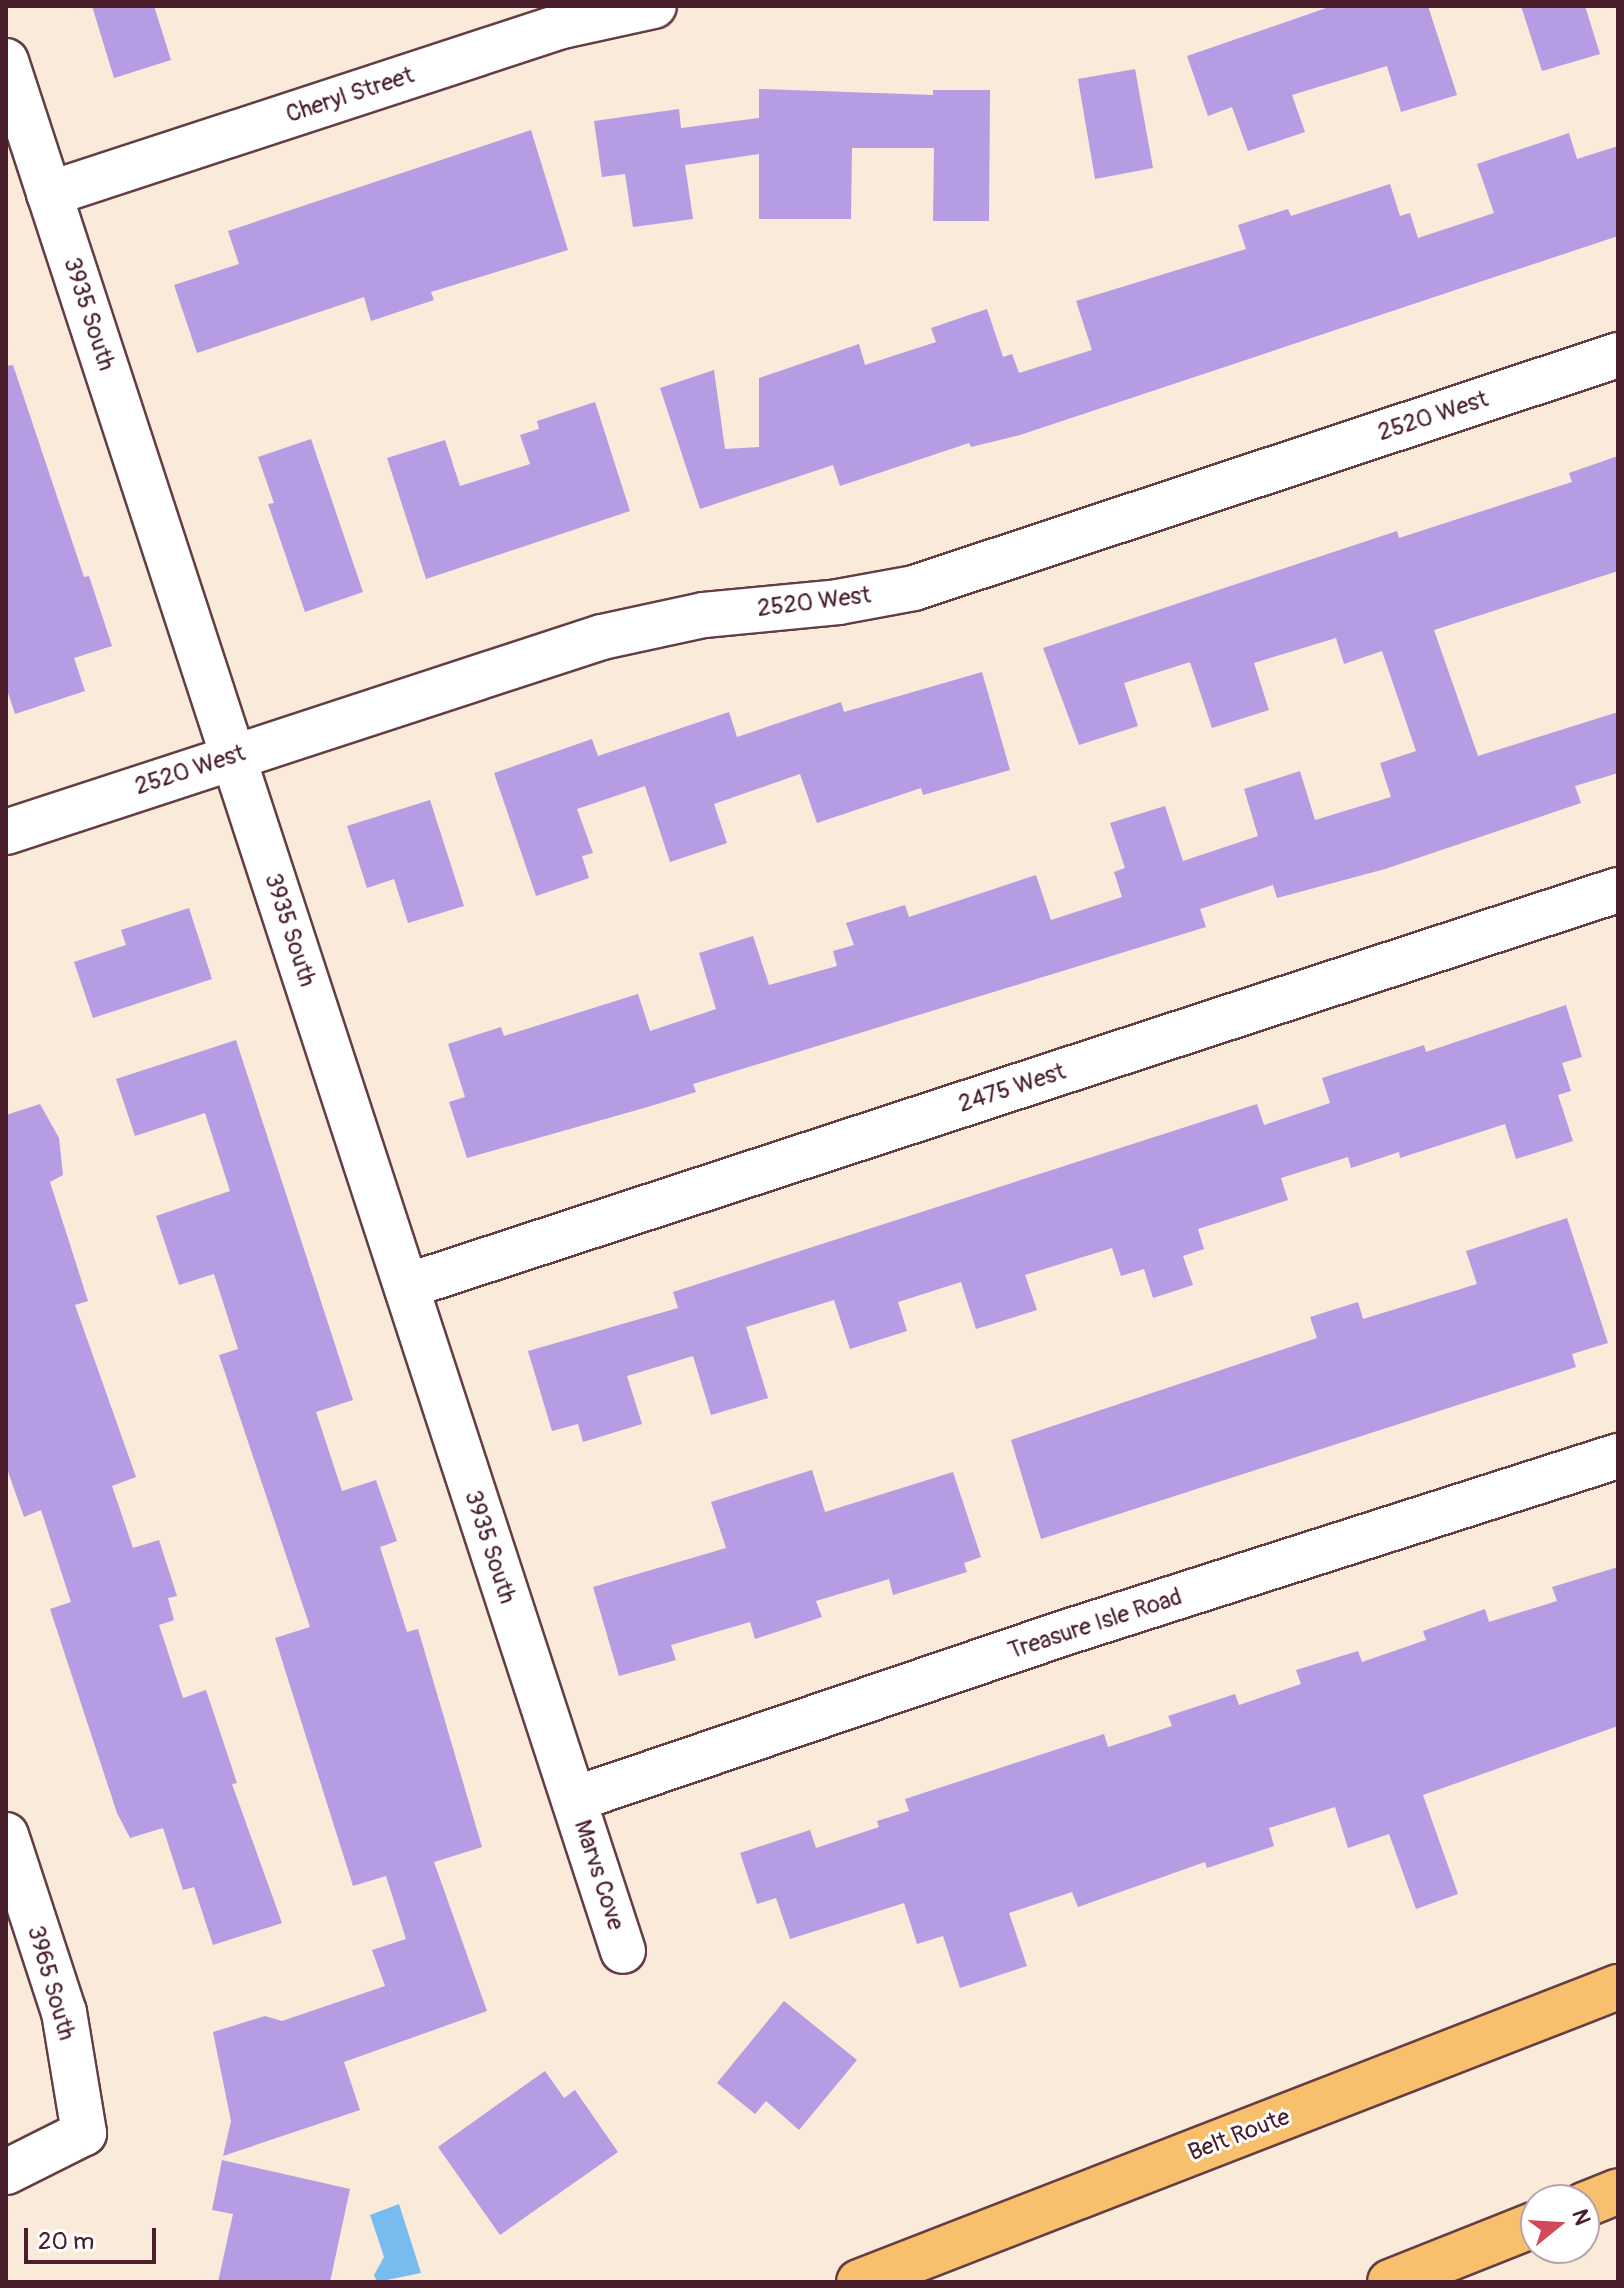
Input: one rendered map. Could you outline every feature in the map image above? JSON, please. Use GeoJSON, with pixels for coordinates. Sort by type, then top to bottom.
{"type":"FeatureCollection","features":[{"type":"Feature","properties":{"kind":"highway","name":"Belt Route"},"geometry":{"type":"LineString","coordinates":[[859,2282],[1618,1987]]}},
{"type":"Feature","properties":{"kind":"highway"},"geometry":{"type":"LineString","coordinates":[[1390,2282],[1520,2230]]}},
{"type":"Feature","properties":{"kind":"street","name":"Cheryl Street"},"geometry":{"type":"LineString","coordinates":[[49,194],[562,26],[654,6]]}},
{"type":"Feature","properties":{"kind":"street","name":"3935 South"},"geometry":{"type":"LineString","coordinates":[[6,61],[575,1799]]}},
{"type":"Feature","properties":{"kind":"street","name":"2520 West"},"geometry":{"type":"LineString","coordinates":[[6,832],[602,637],[704,615],[838,602],[914,588],[1618,355]]}},
{"type":"Feature","properties":{"kind":"street","name":"2475 West"},"geometry":{"type":"LineString","coordinates":[[407,1286],[1618,890]]}},
{"type":"Feature","properties":{"kind":"street","name":"Treasure Isle Road"},"geometry":{"type":"LineString","coordinates":[[575,1799],[1064,1633],[1618,1456]]}},
{"type":"Feature","properties":{"kind":"street","name":"Marvs Cove"},"geometry":{"type":"LineString","coordinates":[[575,1799],[623,1951]]}},
{"type":"Feature","properties":{"kind":"street","name":"3965 South"},"geometry":{"type":"LineString","coordinates":[[6,1835],[64,2012],[84,2133],[6,2172]]}},
{"type":"Feature","properties":{"kind":"water"},"geometry":{"type":"Polygon","coordinates":[[[399,2204],[421,2273],[377,2282],[374,2275],[384,2257],[370,2215],[399,2204]]]}},
{"type":"Feature","properties":{"kind":"building"},"geometry":{"type":"Polygon","coordinates":[[[92,6],[154,6],[171,60],[114,78],[92,6]]]}},
{"type":"Feature","properties":{"kind":"building"},"geometry":{"type":"Polygon","coordinates":[[[1332,6],[1428,6],[1457,95],[1401,112],[1387,66],[1292,95],[1305,132],[1248,151],[1232,107],[1208,116],[1187,56],[1332,6]]]}},
{"type":"Feature","properties":{"kind":"building"},"geometry":{"type":"Polygon","coordinates":[[[1521,6],[1585,6],[1600,54],[1542,71],[1521,6]]]}},
{"type":"Feature","properties":{"kind":"building"},"geometry":{"type":"Polygon","coordinates":[[[1135,69],[1153,168],[1095,179],[1078,79],[1135,69]]]}},
{"type":"Feature","properties":{"kind":"building"},"geometry":{"type":"Polygon","coordinates":[[[759,89],[933,95],[933,90],[990,90],[989,221],[933,221],[934,148],[852,148],[851,219],[759,219],[759,154],[685,165],[693,219],[633,227],[625,174],[602,177],[594,121],[679,109],[681,128],[759,118],[759,89]]]}},
{"type":"Feature","properties":{"kind":"building"},"geometry":{"type":"Polygon","coordinates":[[[531,130],[568,250],[431,292],[434,300],[371,321],[364,297],[197,353],[174,285],[239,264],[228,231],[531,130]]]}},
{"type":"Feature","properties":{"kind":"building"},"geometry":{"type":"Polygon","coordinates":[[[1569,133],[1577,159],[1618,146],[1618,236],[1020,435],[971,447],[969,443],[840,486],[833,465],[700,509],[660,388],[714,370],[725,449],[759,447],[759,378],[859,344],[865,365],[936,342],[931,328],[987,309],[1003,357],[1012,354],[1019,373],[1092,350],[1076,301],[1246,249],[1238,225],[1288,209],[1291,216],[1390,184],[1400,216],[1410,213],[1418,238],[1494,213],[1477,164],[1569,133]]]}},
{"type":"Feature","properties":{"kind":"building"},"geometry":{"type":"Polygon","coordinates":[[[13,365],[84,577],[89,576],[112,646],[74,658],[85,691],[15,714],[6,687],[6,366],[13,365]]]}},
{"type":"Feature","properties":{"kind":"building"},"geometry":{"type":"Polygon","coordinates":[[[595,402],[630,511],[426,579],[387,458],[445,440],[460,486],[530,464],[520,435],[539,429],[537,421],[595,402]]]}},
{"type":"Feature","properties":{"kind":"building"},"geometry":{"type":"Polygon","coordinates":[[[311,439],[363,592],[305,612],[268,504],[274,503],[258,457],[311,439]]]}},
{"type":"Feature","properties":{"kind":"building"},"geometry":{"type":"Polygon","coordinates":[[[1618,456],[1618,571],[1434,630],[1478,756],[1618,712],[1618,773],[1575,786],[1581,803],[1385,869],[1277,898],[1273,885],[1200,909],[1206,927],[693,1084],[696,1092],[467,1158],[449,1102],[465,1097],[448,1044],[501,1027],[504,1036],[638,994],[650,1031],[716,1009],[699,953],[753,936],[769,985],[837,966],[833,951],[854,945],[846,923],[905,905],[909,917],[1036,875],[1051,920],[1122,897],[1114,872],[1125,868],[1110,823],[1165,806],[1183,861],[1258,836],[1244,789],[1300,771],[1315,820],[1391,797],[1380,763],[1416,751],[1382,651],[1344,664],[1336,638],[1254,663],[1269,710],[1212,728],[1190,662],[1124,683],[1138,726],[1079,745],[1043,648],[1397,531],[1399,538],[1572,482],[1569,473],[1618,456]]]}},
{"type":"Feature","properties":{"kind":"building"},"geometry":{"type":"Polygon","coordinates":[[[982,672],[1010,770],[923,795],[921,788],[817,823],[800,774],[714,804],[727,843],[670,862],[645,786],[577,809],[593,853],[582,856],[589,878],[536,896],[494,773],[592,739],[598,756],[729,712],[737,737],[841,702],[844,712],[982,672]]]}},
{"type":"Feature","properties":{"kind":"building"},"geometry":{"type":"Polygon","coordinates":[[[430,800],[464,906],[408,923],[394,879],[367,888],[347,826],[430,800]]]}},
{"type":"Feature","properties":{"kind":"building"},"geometry":{"type":"Polygon","coordinates":[[[189,908],[212,979],[93,1018],[74,962],[126,945],[121,930],[189,908]]]}},
{"type":"Feature","properties":{"kind":"building"},"geometry":{"type":"Polygon","coordinates":[[[1566,1005],[1582,1057],[1562,1063],[1571,1091],[1558,1095],[1573,1141],[1516,1159],[1505,1124],[1400,1158],[1399,1152],[1351,1168],[1348,1157],[1281,1178],[1288,1200],[1198,1229],[1204,1249],[1183,1256],[1193,1285],[1153,1298],[1144,1269],[1121,1276],[1112,1248],[1025,1275],[1037,1310],[976,1329],[961,1282],[898,1302],[907,1331],[850,1349],[834,1300],[746,1327],[768,1398],[711,1415],[693,1356],[627,1376],[642,1424],[583,1442],[578,1424],[552,1431],[528,1351],[678,1308],[673,1292],[1257,1104],[1264,1125],[1330,1103],[1322,1078],[1424,1045],[1426,1052],[1566,1005]]]}},
{"type":"Feature","properties":{"kind":"building"},"geometry":{"type":"Polygon","coordinates":[[[236,1040],[353,1400],[316,1412],[342,1491],[376,1480],[397,1541],[380,1547],[407,1632],[418,1629],[482,1847],[434,1862],[487,2011],[344,2062],[360,2110],[223,2156],[231,2121],[213,2032],[265,2016],[282,2021],[385,1986],[372,1950],[406,1939],[386,1876],[353,1886],[275,1638],[310,1627],[219,1355],[238,1349],[214,1274],[179,1285],[156,1216],[230,1191],[205,1113],[135,1136],[116,1079],[236,1040]]]}},
{"type":"Feature","properties":{"kind":"building"},"geometry":{"type":"Polygon","coordinates":[[[40,1104],[59,1138],[63,1175],[50,1182],[88,1301],[75,1305],[136,1477],[112,1486],[133,1548],[159,1540],[177,1596],[168,1598],[174,1620],[159,1625],[183,1698],[206,1690],[237,1783],[232,1784],[282,1923],[213,1945],[194,1887],[183,1890],[163,1828],[130,1838],[117,1813],[50,1609],[71,1602],[41,1510],[24,1517],[6,1466],[6,1115],[40,1104]]]}},
{"type":"Feature","properties":{"kind":"building"},"geometry":{"type":"Polygon","coordinates":[[[1567,1218],[1608,1343],[1572,1354],[1576,1367],[1041,1539],[1011,1440],[1317,1338],[1310,1317],[1358,1302],[1363,1319],[1477,1284],[1466,1251],[1567,1218]]]}},
{"type":"Feature","properties":{"kind":"building"},"geometry":{"type":"Polygon","coordinates":[[[812,1470],[825,1512],[953,1472],[981,1557],[964,1563],[967,1572],[893,1595],[889,1579],[816,1601],[822,1617],[755,1639],[750,1622],[671,1645],[676,1660],[619,1676],[593,1587],[726,1548],[711,1502],[812,1470]]]}},
{"type":"Feature","properties":{"kind":"building"},"geometry":{"type":"Polygon","coordinates":[[[1618,1567],[1618,1726],[1423,1795],[1458,1894],[1416,1909],[1389,1834],[1348,1848],[1335,1807],[1269,1828],[1274,1846],[1207,1868],[1205,1862],[1078,1907],[1072,1892],[1009,1913],[1027,1966],[960,1988],[943,1936],[917,1944],[904,1903],[790,1939],[776,1898],[757,1904],[740,1853],[810,1830],[816,1848],[879,1827],[877,1821],[909,1811],[905,1799],[1104,1734],[1108,1747],[1172,1726],[1168,1716],[1235,1694],[1239,1705],[1301,1684],[1296,1670],[1358,1651],[1362,1662],[1426,1640],[1423,1631],[1485,1609],[1489,1622],[1557,1601],[1552,1587],[1618,1567]]]}},
{"type":"Feature","properties":{"kind":"building"},"geometry":{"type":"Polygon","coordinates":[[[784,2001],[857,2060],[799,2130],[766,2101],[755,2114],[717,2083],[784,2001]]]}},
{"type":"Feature","properties":{"kind":"building"},"geometry":{"type":"Polygon","coordinates":[[[545,2071],[564,2098],[575,2090],[618,2152],[500,2235],[438,2147],[545,2071]]]}},
{"type":"Feature","properties":{"kind":"building"},"geometry":{"type":"Polygon","coordinates":[[[222,2160],[350,2189],[330,2282],[218,2282],[233,2214],[212,2210],[222,2160]]]}}]}
